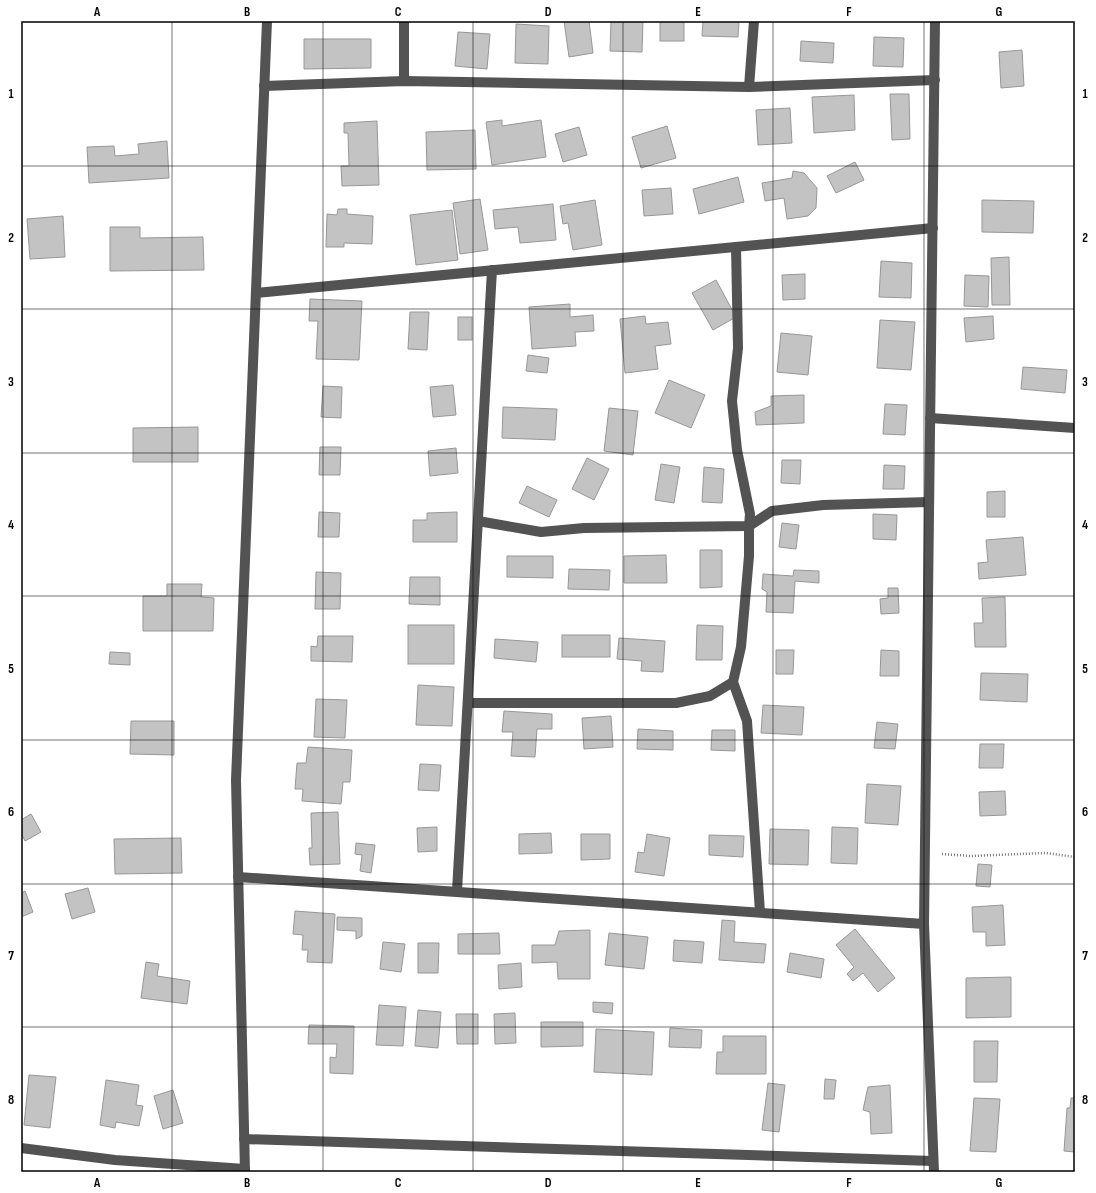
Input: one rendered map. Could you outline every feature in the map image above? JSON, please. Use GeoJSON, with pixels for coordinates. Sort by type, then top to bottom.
{"type":"FeatureCollection","features":[{"type":"Feature","properties":{"kind":"street"},"geometry":{"type":"LineString","coordinates":[[21,1148],[115,1160],[245,1170],[236,780],[267,21]]}},
{"type":"Feature","properties":{"kind":"street"},"geometry":{"type":"LineString","coordinates":[[404,21],[404,81]]}},
{"type":"Feature","properties":{"kind":"street"},"geometry":{"type":"LineString","coordinates":[[749,87],[754,21]]}},
{"type":"Feature","properties":{"kind":"street"},"geometry":{"type":"LineString","coordinates":[[934,1172],[924,924],[924,853],[935,21]]}},
{"type":"Feature","properties":{"kind":"street"},"geometry":{"type":"LineString","coordinates":[[264,86],[404,81],[749,87],[934,80]]}},
{"type":"Feature","properties":{"kind":"street"},"geometry":{"type":"LineString","coordinates":[[256,293],[932,228]]}},
{"type":"Feature","properties":{"kind":"street"},"geometry":{"type":"LineString","coordinates":[[736,247],[738,348],[732,401],[737,450],[750,514],[749,556],[741,647],[733,682],[747,721],[760,912]]}},
{"type":"Feature","properties":{"kind":"street"},"geometry":{"type":"LineString","coordinates":[[457,891],[492,270]]}},
{"type":"Feature","properties":{"kind":"street"},"geometry":{"type":"LineString","coordinates":[[930,418],[1075,428]]}},
{"type":"Feature","properties":{"kind":"street"},"geometry":{"type":"LineString","coordinates":[[478,520],[541,532],[584,528],[749,526],[772,511],[823,505],[929,502]]}},
{"type":"Feature","properties":{"kind":"street"},"geometry":{"type":"LineString","coordinates":[[468,703],[676,703],[710,696],[733,682]]}},
{"type":"Feature","properties":{"kind":"street"},"geometry":{"type":"LineString","coordinates":[[238,877],[924,924]]}},
{"type":"Feature","properties":{"kind":"street"},"geometry":{"type":"LineString","coordinates":[[244,1139],[933,1161]]}},
{"type":"Feature","properties":{"kind":"path"},"geometry":{"type":"LineString","coordinates":[[924,853],[970,856],[1046,853],[1075,857]]}},
{"type":"Feature","properties":{"kind":"building"},"geometry":{"type":"Polygon","coordinates":[[[564,21],[589,21],[593,53],[569,57],[564,21]]]}},
{"type":"Feature","properties":{"kind":"building"},"geometry":{"type":"Polygon","coordinates":[[[611,21],[643,21],[642,52],[610,51],[611,21]]]}},
{"type":"Feature","properties":{"kind":"building"},"geometry":{"type":"Polygon","coordinates":[[[660,21],[684,21],[684,41],[660,41],[660,21]]]}},
{"type":"Feature","properties":{"kind":"building"},"geometry":{"type":"Polygon","coordinates":[[[703,21],[739,21],[738,37],[702,36],[703,21]]]}},
{"type":"Feature","properties":{"kind":"building"},"geometry":{"type":"Polygon","coordinates":[[[516,24],[549,26],[548,64],[515,63],[516,24]]]}},
{"type":"Feature","properties":{"kind":"building"},"geometry":{"type":"Polygon","coordinates":[[[458,32],[490,34],[487,69],[455,66],[458,32]]]}},
{"type":"Feature","properties":{"kind":"building"},"geometry":{"type":"Polygon","coordinates":[[[874,37],[904,38],[903,67],[873,66],[874,37]]]}},
{"type":"Feature","properties":{"kind":"building"},"geometry":{"type":"Polygon","coordinates":[[[304,39],[371,39],[371,68],[304,69],[304,39]]]}},
{"type":"Feature","properties":{"kind":"building"},"geometry":{"type":"Polygon","coordinates":[[[801,41],[834,43],[833,63],[800,61],[801,41]]]}},
{"type":"Feature","properties":{"kind":"building"},"geometry":{"type":"Polygon","coordinates":[[[1022,50],[1024,86],[1001,88],[999,52],[1022,50]]]}},
{"type":"Feature","properties":{"kind":"building"},"geometry":{"type":"Polygon","coordinates":[[[890,94],[909,94],[910,139],[892,140],[890,94]]]}},
{"type":"Feature","properties":{"kind":"building"},"geometry":{"type":"Polygon","coordinates":[[[854,95],[855,130],[814,133],[812,97],[854,95]]]}},
{"type":"Feature","properties":{"kind":"building"},"geometry":{"type":"Polygon","coordinates":[[[790,108],[792,143],[758,145],[756,110],[790,108]]]}},
{"type":"Feature","properties":{"kind":"building"},"geometry":{"type":"Polygon","coordinates":[[[502,120],[502,126],[541,120],[546,157],[492,165],[486,122],[502,120]]]}},
{"type":"Feature","properties":{"kind":"building"},"geometry":{"type":"Polygon","coordinates":[[[377,121],[379,185],[342,186],[341,166],[349,166],[348,133],[344,133],[344,123],[377,121]]]}},
{"type":"Feature","properties":{"kind":"building"},"geometry":{"type":"Polygon","coordinates":[[[667,126],[676,158],[641,168],[632,137],[667,126]]]}},
{"type":"Feature","properties":{"kind":"building"},"geometry":{"type":"Polygon","coordinates":[[[579,127],[587,155],[563,162],[555,134],[579,127]]]}},
{"type":"Feature","properties":{"kind":"building"},"geometry":{"type":"Polygon","coordinates":[[[475,130],[476,169],[427,170],[426,132],[475,130]]]}},
{"type":"Feature","properties":{"kind":"building"},"geometry":{"type":"Polygon","coordinates":[[[167,141],[169,178],[89,183],[87,147],[114,146],[115,156],[139,154],[138,144],[167,141]]]}},
{"type":"Feature","properties":{"kind":"building"},"geometry":{"type":"Polygon","coordinates":[[[855,162],[864,180],[836,193],[827,176],[855,162]]]}},
{"type":"Feature","properties":{"kind":"building"},"geometry":{"type":"Polygon","coordinates":[[[793,171],[804,173],[817,188],[816,208],[808,216],[787,219],[784,198],[765,201],[762,183],[792,178],[793,171]]]}},
{"type":"Feature","properties":{"kind":"building"},"geometry":{"type":"Polygon","coordinates":[[[738,177],[744,202],[699,214],[693,189],[738,177]]]}},
{"type":"Feature","properties":{"kind":"building"},"geometry":{"type":"Polygon","coordinates":[[[671,188],[673,214],[644,216],[642,190],[671,188]]]}},
{"type":"Feature","properties":{"kind":"building"},"geometry":{"type":"Polygon","coordinates":[[[480,199],[488,250],[460,254],[453,203],[480,199]]]}},
{"type":"Feature","properties":{"kind":"building"},"geometry":{"type":"Polygon","coordinates":[[[595,200],[602,245],[573,250],[568,223],[563,224],[560,206],[595,200]]]}},
{"type":"Feature","properties":{"kind":"building"},"geometry":{"type":"Polygon","coordinates":[[[982,200],[1034,201],[1033,233],[982,232],[982,200]]]}},
{"type":"Feature","properties":{"kind":"building"},"geometry":{"type":"Polygon","coordinates":[[[553,204],[556,240],[520,243],[518,227],[495,229],[493,210],[553,204]]]}},
{"type":"Feature","properties":{"kind":"building"},"geometry":{"type":"Polygon","coordinates":[[[338,209],[347,209],[347,214],[373,216],[372,244],[344,243],[344,247],[326,247],[327,214],[337,215],[338,209]]]}},
{"type":"Feature","properties":{"kind":"building"},"geometry":{"type":"Polygon","coordinates":[[[452,210],[458,260],[416,265],[410,215],[452,210]]]}},
{"type":"Feature","properties":{"kind":"building"},"geometry":{"type":"Polygon","coordinates":[[[63,216],[65,257],[30,259],[27,219],[63,216]]]}},
{"type":"Feature","properties":{"kind":"building"},"geometry":{"type":"Polygon","coordinates":[[[110,227],[140,227],[140,238],[203,237],[204,270],[110,271],[110,227]]]}},
{"type":"Feature","properties":{"kind":"building"},"geometry":{"type":"Polygon","coordinates":[[[1009,257],[1010,305],[992,305],[991,258],[1009,257]]]}},
{"type":"Feature","properties":{"kind":"building"},"geometry":{"type":"Polygon","coordinates":[[[881,261],[912,263],[911,298],[879,297],[881,261]]]}},
{"type":"Feature","properties":{"kind":"building"},"geometry":{"type":"Polygon","coordinates":[[[805,274],[805,299],[783,300],[782,275],[805,274]]]}},
{"type":"Feature","properties":{"kind":"building"},"geometry":{"type":"Polygon","coordinates":[[[965,275],[989,276],[988,307],[964,306],[965,275]]]}},
{"type":"Feature","properties":{"kind":"building"},"geometry":{"type":"Polygon","coordinates":[[[716,280],[736,317],[713,330],[692,293],[716,280]]]}},
{"type":"Feature","properties":{"kind":"building"},"geometry":{"type":"Polygon","coordinates":[[[310,299],[362,301],[359,360],[316,359],[318,321],[309,321],[310,299]]]}},
{"type":"Feature","properties":{"kind":"building"},"geometry":{"type":"Polygon","coordinates":[[[570,304],[570,317],[593,315],[594,331],[575,332],[576,346],[532,349],[529,307],[570,304]]]}},
{"type":"Feature","properties":{"kind":"building"},"geometry":{"type":"Polygon","coordinates":[[[410,312],[429,312],[427,350],[408,349],[410,312]]]}},
{"type":"Feature","properties":{"kind":"building"},"geometry":{"type":"Polygon","coordinates":[[[645,316],[646,324],[668,322],[671,344],[655,346],[658,369],[625,373],[620,319],[645,316]]]}},
{"type":"Feature","properties":{"kind":"building"},"geometry":{"type":"Polygon","coordinates":[[[993,316],[994,339],[966,342],[964,318],[993,316]]]}},
{"type":"Feature","properties":{"kind":"building"},"geometry":{"type":"Polygon","coordinates":[[[458,317],[472,317],[472,340],[458,340],[458,317]]]}},
{"type":"Feature","properties":{"kind":"building"},"geometry":{"type":"Polygon","coordinates":[[[880,320],[915,322],[911,370],[877,368],[880,320]]]}},
{"type":"Feature","properties":{"kind":"building"},"geometry":{"type":"Polygon","coordinates":[[[781,333],[812,336],[808,375],[777,372],[781,333]]]}},
{"type":"Feature","properties":{"kind":"building"},"geometry":{"type":"Polygon","coordinates":[[[528,355],[549,358],[547,373],[526,371],[528,355]]]}},
{"type":"Feature","properties":{"kind":"building"},"geometry":{"type":"Polygon","coordinates":[[[1023,367],[1067,370],[1065,393],[1021,389],[1023,367]]]}},
{"type":"Feature","properties":{"kind":"building"},"geometry":{"type":"Polygon","coordinates":[[[669,380],[705,395],[691,428],[655,413],[669,380]]]}},
{"type":"Feature","properties":{"kind":"building"},"geometry":{"type":"Polygon","coordinates":[[[453,385],[456,415],[433,417],[430,387],[453,385]]]}},
{"type":"Feature","properties":{"kind":"building"},"geometry":{"type":"Polygon","coordinates":[[[323,386],[342,387],[341,418],[321,417],[323,386]]]}},
{"type":"Feature","properties":{"kind":"building"},"geometry":{"type":"Polygon","coordinates":[[[804,395],[804,423],[756,425],[755,412],[771,406],[771,396],[804,395]]]}},
{"type":"Feature","properties":{"kind":"building"},"geometry":{"type":"Polygon","coordinates":[[[885,404],[907,405],[905,435],[883,434],[885,404]]]}},
{"type":"Feature","properties":{"kind":"building"},"geometry":{"type":"Polygon","coordinates":[[[503,407],[557,409],[555,440],[502,438],[503,407]]]}},
{"type":"Feature","properties":{"kind":"building"},"geometry":{"type":"Polygon","coordinates":[[[609,408],[638,411],[633,455],[604,451],[609,408]]]}},
{"type":"Feature","properties":{"kind":"building"},"geometry":{"type":"Polygon","coordinates":[[[198,427],[198,462],[133,462],[133,428],[198,427]]]}},
{"type":"Feature","properties":{"kind":"building"},"geometry":{"type":"Polygon","coordinates":[[[320,447],[341,447],[340,475],[319,475],[320,447]]]}},
{"type":"Feature","properties":{"kind":"building"},"geometry":{"type":"Polygon","coordinates":[[[456,448],[458,473],[430,476],[428,451],[456,448]]]}},
{"type":"Feature","properties":{"kind":"building"},"geometry":{"type":"Polygon","coordinates":[[[587,458],[609,469],[594,500],[572,489],[587,458]]]}},
{"type":"Feature","properties":{"kind":"building"},"geometry":{"type":"Polygon","coordinates":[[[782,460],[801,460],[800,484],[781,483],[782,460]]]}},
{"type":"Feature","properties":{"kind":"building"},"geometry":{"type":"Polygon","coordinates":[[[661,464],[680,467],[674,503],[655,500],[661,464]]]}},
{"type":"Feature","properties":{"kind":"building"},"geometry":{"type":"Polygon","coordinates":[[[884,465],[905,466],[904,489],[883,489],[884,465]]]}},
{"type":"Feature","properties":{"kind":"building"},"geometry":{"type":"Polygon","coordinates":[[[704,467],[724,469],[722,503],[702,502],[704,467]]]}},
{"type":"Feature","properties":{"kind":"building"},"geometry":{"type":"Polygon","coordinates":[[[527,486],[557,500],[549,517],[519,503],[527,486]]]}},
{"type":"Feature","properties":{"kind":"building"},"geometry":{"type":"Polygon","coordinates":[[[1005,491],[1005,517],[987,517],[987,492],[1005,491]]]}},
{"type":"Feature","properties":{"kind":"building"},"geometry":{"type":"Polygon","coordinates":[[[319,512],[340,513],[339,537],[318,537],[319,512]]]}},
{"type":"Feature","properties":{"kind":"building"},"geometry":{"type":"Polygon","coordinates":[[[457,512],[457,542],[413,542],[413,520],[427,520],[427,513],[457,512]]]}},
{"type":"Feature","properties":{"kind":"building"},"geometry":{"type":"Polygon","coordinates":[[[873,514],[897,515],[896,540],[873,539],[873,514]]]}},
{"type":"Feature","properties":{"kind":"building"},"geometry":{"type":"Polygon","coordinates":[[[782,523],[799,525],[796,549],[779,547],[782,523]]]}},
{"type":"Feature","properties":{"kind":"building"},"geometry":{"type":"Polygon","coordinates":[[[1023,537],[1026,575],[979,579],[978,563],[988,562],[986,540],[1023,537]]]}},
{"type":"Feature","properties":{"kind":"building"},"geometry":{"type":"Polygon","coordinates":[[[700,550],[722,550],[722,587],[700,588],[700,550]]]}},
{"type":"Feature","properties":{"kind":"building"},"geometry":{"type":"Polygon","coordinates":[[[666,555],[667,583],[624,583],[624,556],[666,555]]]}},
{"type":"Feature","properties":{"kind":"building"},"geometry":{"type":"Polygon","coordinates":[[[507,556],[553,556],[553,578],[507,577],[507,556]]]}},
{"type":"Feature","properties":{"kind":"building"},"geometry":{"type":"Polygon","coordinates":[[[569,569],[610,570],[609,590],[568,589],[569,569]]]}},
{"type":"Feature","properties":{"kind":"building"},"geometry":{"type":"Polygon","coordinates":[[[794,570],[819,571],[819,583],[795,581],[793,613],[766,612],[767,592],[762,589],[763,574],[793,576],[794,570]]]}},
{"type":"Feature","properties":{"kind":"building"},"geometry":{"type":"Polygon","coordinates":[[[316,572],[341,573],[340,609],[315,609],[316,572]]]}},
{"type":"Feature","properties":{"kind":"building"},"geometry":{"type":"Polygon","coordinates":[[[410,577],[440,577],[440,605],[409,604],[410,577]]]}},
{"type":"Feature","properties":{"kind":"building"},"geometry":{"type":"Polygon","coordinates":[[[167,584],[202,584],[201,597],[214,598],[213,631],[143,631],[143,596],[167,596],[167,584]]]}},
{"type":"Feature","properties":{"kind":"building"},"geometry":{"type":"Polygon","coordinates":[[[888,588],[898,588],[899,613],[881,614],[880,599],[888,598],[888,588]]]}},
{"type":"Feature","properties":{"kind":"building"},"geometry":{"type":"Polygon","coordinates":[[[1005,597],[1006,647],[975,647],[974,623],[983,623],[982,598],[1005,597]]]}},
{"type":"Feature","properties":{"kind":"building"},"geometry":{"type":"Polygon","coordinates":[[[408,625],[454,625],[454,664],[408,664],[408,625]]]}},
{"type":"Feature","properties":{"kind":"building"},"geometry":{"type":"Polygon","coordinates":[[[697,625],[723,626],[722,660],[696,660],[697,625]]]}},
{"type":"Feature","properties":{"kind":"building"},"geometry":{"type":"Polygon","coordinates":[[[562,635],[610,635],[610,657],[562,657],[562,635]]]}},
{"type":"Feature","properties":{"kind":"building"},"geometry":{"type":"Polygon","coordinates":[[[318,636],[353,636],[352,662],[311,661],[311,646],[317,647],[318,636]]]}},
{"type":"Feature","properties":{"kind":"building"},"geometry":{"type":"Polygon","coordinates":[[[619,638],[665,641],[663,672],[641,671],[642,661],[617,659],[619,638]]]}},
{"type":"Feature","properties":{"kind":"building"},"geometry":{"type":"Polygon","coordinates":[[[495,639],[538,642],[536,662],[494,658],[495,639]]]}},
{"type":"Feature","properties":{"kind":"building"},"geometry":{"type":"Polygon","coordinates":[[[776,650],[794,650],[793,674],[776,674],[776,650]]]}},
{"type":"Feature","properties":{"kind":"building"},"geometry":{"type":"Polygon","coordinates":[[[881,650],[899,651],[899,676],[880,676],[881,650]]]}},
{"type":"Feature","properties":{"kind":"building"},"geometry":{"type":"Polygon","coordinates":[[[110,652],[130,653],[130,665],[109,664],[110,652]]]}},
{"type":"Feature","properties":{"kind":"building"},"geometry":{"type":"Polygon","coordinates":[[[981,673],[1028,674],[1027,702],[980,700],[981,673]]]}},
{"type":"Feature","properties":{"kind":"building"},"geometry":{"type":"Polygon","coordinates":[[[418,685],[454,687],[452,726],[416,725],[418,685]]]}},
{"type":"Feature","properties":{"kind":"building"},"geometry":{"type":"Polygon","coordinates":[[[316,699],[347,700],[345,738],[314,737],[316,699]]]}},
{"type":"Feature","properties":{"kind":"building"},"geometry":{"type":"Polygon","coordinates":[[[763,705],[804,707],[802,735],[761,733],[763,705]]]}},
{"type":"Feature","properties":{"kind":"building"},"geometry":{"type":"Polygon","coordinates":[[[504,711],[552,714],[552,729],[537,729],[535,757],[511,756],[513,732],[502,732],[504,711]]]}},
{"type":"Feature","properties":{"kind":"building"},"geometry":{"type":"Polygon","coordinates":[[[611,716],[613,747],[584,749],[582,718],[611,716]]]}},
{"type":"Feature","properties":{"kind":"building"},"geometry":{"type":"Polygon","coordinates":[[[131,721],[174,721],[174,755],[130,754],[131,721]]]}},
{"type":"Feature","properties":{"kind":"building"},"geometry":{"type":"Polygon","coordinates":[[[877,722],[898,724],[895,749],[874,748],[877,722]]]}},
{"type":"Feature","properties":{"kind":"building"},"geometry":{"type":"Polygon","coordinates":[[[638,729],[673,731],[673,750],[637,749],[638,729]]]}},
{"type":"Feature","properties":{"kind":"building"},"geometry":{"type":"Polygon","coordinates":[[[712,730],[735,730],[735,751],[711,750],[712,730]]]}},
{"type":"Feature","properties":{"kind":"building"},"geometry":{"type":"Polygon","coordinates":[[[980,744],[1004,744],[1003,768],[979,768],[980,744]]]}},
{"type":"Feature","properties":{"kind":"building"},"geometry":{"type":"Polygon","coordinates":[[[308,747],[352,750],[350,782],[343,782],[341,804],[302,801],[303,789],[295,789],[297,763],[306,763],[308,747]]]}},
{"type":"Feature","properties":{"kind":"building"},"geometry":{"type":"Polygon","coordinates":[[[420,764],[441,765],[439,791],[418,790],[420,764]]]}},
{"type":"Feature","properties":{"kind":"building"},"geometry":{"type":"Polygon","coordinates":[[[867,784],[901,786],[898,825],[865,823],[867,784]]]}},
{"type":"Feature","properties":{"kind":"building"},"geometry":{"type":"Polygon","coordinates":[[[1005,791],[1006,815],[980,816],[979,792],[1005,791]]]}},
{"type":"Feature","properties":{"kind":"building"},"geometry":{"type":"Polygon","coordinates":[[[338,812],[340,864],[310,865],[309,848],[312,848],[311,813],[338,812]]]}},
{"type":"Feature","properties":{"kind":"building"},"geometry":{"type":"Polygon","coordinates":[[[31,814],[41,832],[25,841],[21,833],[21,820],[31,814]]]}},
{"type":"Feature","properties":{"kind":"building"},"geometry":{"type":"Polygon","coordinates":[[[437,827],[437,851],[418,852],[417,828],[437,827]]]}},
{"type":"Feature","properties":{"kind":"building"},"geometry":{"type":"Polygon","coordinates":[[[832,827],[858,828],[857,864],[831,863],[832,827]]]}},
{"type":"Feature","properties":{"kind":"building"},"geometry":{"type":"Polygon","coordinates":[[[770,829],[809,830],[808,865],[769,864],[770,829]]]}},
{"type":"Feature","properties":{"kind":"building"},"geometry":{"type":"Polygon","coordinates":[[[551,833],[552,853],[519,854],[519,834],[551,833]]]}},
{"type":"Feature","properties":{"kind":"building"},"geometry":{"type":"Polygon","coordinates":[[[581,834],[610,834],[610,859],[581,860],[581,834]]]}},
{"type":"Feature","properties":{"kind":"building"},"geometry":{"type":"Polygon","coordinates":[[[647,834],[670,838],[664,876],[635,872],[638,852],[644,853],[647,834]]]}},
{"type":"Feature","properties":{"kind":"building"},"geometry":{"type":"Polygon","coordinates":[[[709,835],[744,836],[743,857],[709,855],[709,835]]]}},
{"type":"Feature","properties":{"kind":"building"},"geometry":{"type":"Polygon","coordinates":[[[181,838],[182,873],[115,874],[114,839],[181,838]]]}},
{"type":"Feature","properties":{"kind":"building"},"geometry":{"type":"Polygon","coordinates":[[[356,843],[375,845],[371,873],[360,871],[362,855],[355,854],[356,843]]]}},
{"type":"Feature","properties":{"kind":"building"},"geometry":{"type":"Polygon","coordinates":[[[978,864],[992,865],[990,887],[976,886],[978,864]]]}},
{"type":"Feature","properties":{"kind":"building"},"geometry":{"type":"Polygon","coordinates":[[[88,888],[95,912],[72,919],[65,894],[88,888]]]}},
{"type":"Feature","properties":{"kind":"building"},"geometry":{"type":"Polygon","coordinates":[[[25,891],[33,912],[21,917],[21,893],[25,891]]]}},
{"type":"Feature","properties":{"kind":"building"},"geometry":{"type":"Polygon","coordinates":[[[1003,905],[1005,945],[986,946],[986,932],[973,932],[972,907],[1003,905]]]}},
{"type":"Feature","properties":{"kind":"building"},"geometry":{"type":"Polygon","coordinates":[[[295,911],[335,914],[332,963],[307,962],[308,950],[302,950],[303,935],[293,934],[295,911]]]}},
{"type":"Feature","properties":{"kind":"building"},"geometry":{"type":"Polygon","coordinates":[[[337,917],[362,918],[362,936],[356,939],[356,931],[337,930],[337,917]]]}},
{"type":"Feature","properties":{"kind":"building"},"geometry":{"type":"Polygon","coordinates":[[[722,920],[735,921],[734,942],[766,944],[764,963],[719,960],[722,920]]]}},
{"type":"Feature","properties":{"kind":"building"},"geometry":{"type":"Polygon","coordinates":[[[855,929],[895,978],[878,992],[863,973],[853,981],[847,974],[854,967],[836,945],[855,929]]]}},
{"type":"Feature","properties":{"kind":"building"},"geometry":{"type":"Polygon","coordinates":[[[590,930],[590,979],[558,979],[557,962],[532,963],[532,945],[555,945],[559,931],[590,930]]]}},
{"type":"Feature","properties":{"kind":"building"},"geometry":{"type":"Polygon","coordinates":[[[499,933],[500,954],[458,954],[458,934],[499,933]]]}},
{"type":"Feature","properties":{"kind":"building"},"geometry":{"type":"Polygon","coordinates":[[[609,933],[648,937],[644,969],[605,965],[609,933]]]}},
{"type":"Feature","properties":{"kind":"building"},"geometry":{"type":"Polygon","coordinates":[[[674,940],[704,942],[702,963],[673,961],[674,940]]]}},
{"type":"Feature","properties":{"kind":"building"},"geometry":{"type":"Polygon","coordinates":[[[383,942],[405,944],[401,972],[380,969],[383,942]]]}},
{"type":"Feature","properties":{"kind":"building"},"geometry":{"type":"Polygon","coordinates":[[[418,943],[439,943],[438,973],[418,973],[418,943]]]}},
{"type":"Feature","properties":{"kind":"building"},"geometry":{"type":"Polygon","coordinates":[[[790,953],[824,959],[821,978],[787,972],[790,953]]]}},
{"type":"Feature","properties":{"kind":"building"},"geometry":{"type":"Polygon","coordinates":[[[146,962],[159,964],[157,976],[190,981],[187,1004],[141,998],[146,962]]]}},
{"type":"Feature","properties":{"kind":"building"},"geometry":{"type":"Polygon","coordinates":[[[521,963],[522,987],[499,989],[498,965],[521,963]]]}},
{"type":"Feature","properties":{"kind":"building"},"geometry":{"type":"Polygon","coordinates":[[[1011,977],[1011,1017],[966,1018],[966,978],[1011,977]]]}},
{"type":"Feature","properties":{"kind":"building"},"geometry":{"type":"Polygon","coordinates":[[[593,1002],[613,1003],[612,1014],[593,1012],[593,1002]]]}},
{"type":"Feature","properties":{"kind":"building"},"geometry":{"type":"Polygon","coordinates":[[[379,1005],[406,1007],[403,1046],[376,1045],[379,1005]]]}},
{"type":"Feature","properties":{"kind":"building"},"geometry":{"type":"Polygon","coordinates":[[[418,1010],[441,1012],[438,1048],[415,1046],[418,1010]]]}},
{"type":"Feature","properties":{"kind":"building"},"geometry":{"type":"Polygon","coordinates":[[[515,1013],[516,1043],[495,1044],[494,1014],[515,1013]]]}},
{"type":"Feature","properties":{"kind":"building"},"geometry":{"type":"Polygon","coordinates":[[[456,1014],[478,1014],[478,1044],[457,1044],[456,1014]]]}},
{"type":"Feature","properties":{"kind":"building"},"geometry":{"type":"Polygon","coordinates":[[[541,1022],[583,1022],[583,1046],[541,1047],[541,1022]]]}},
{"type":"Feature","properties":{"kind":"building"},"geometry":{"type":"Polygon","coordinates":[[[309,1025],[354,1026],[353,1074],[330,1073],[330,1057],[336,1058],[337,1044],[308,1044],[309,1025]]]}},
{"type":"Feature","properties":{"kind":"building"},"geometry":{"type":"Polygon","coordinates":[[[670,1028],[702,1030],[701,1048],[669,1047],[670,1028]]]}},
{"type":"Feature","properties":{"kind":"building"},"geometry":{"type":"Polygon","coordinates":[[[596,1029],[654,1032],[652,1075],[594,1072],[596,1029]]]}},
{"type":"Feature","properties":{"kind":"building"},"geometry":{"type":"Polygon","coordinates":[[[723,1036],[766,1036],[766,1074],[716,1074],[717,1052],[723,1052],[723,1036]]]}},
{"type":"Feature","properties":{"kind":"building"},"geometry":{"type":"Polygon","coordinates":[[[974,1041],[998,1041],[997,1082],[974,1082],[974,1041]]]}},
{"type":"Feature","properties":{"kind":"building"},"geometry":{"type":"Polygon","coordinates":[[[29,1075],[56,1077],[50,1128],[24,1125],[29,1075]]]}},
{"type":"Feature","properties":{"kind":"building"},"geometry":{"type":"Polygon","coordinates":[[[825,1079],[836,1080],[834,1099],[824,1099],[825,1079]]]}},
{"type":"Feature","properties":{"kind":"building"},"geometry":{"type":"Polygon","coordinates":[[[106,1080],[139,1085],[136,1105],[143,1106],[139,1126],[116,1122],[115,1128],[100,1125],[106,1080]]]}},
{"type":"Feature","properties":{"kind":"building"},"geometry":{"type":"Polygon","coordinates":[[[768,1083],[785,1085],[779,1132],[762,1130],[768,1083]]]}},
{"type":"Feature","properties":{"kind":"building"},"geometry":{"type":"Polygon","coordinates":[[[890,1085],[892,1133],[871,1134],[870,1112],[863,1110],[868,1087],[890,1085]]]}},
{"type":"Feature","properties":{"kind":"building"},"geometry":{"type":"Polygon","coordinates":[[[173,1090],[183,1123],[163,1129],[154,1096],[173,1090]]]}},
{"type":"Feature","properties":{"kind":"building"},"geometry":{"type":"Polygon","coordinates":[[[974,1098],[1000,1099],[996,1152],[970,1151],[974,1098]]]}},
{"type":"Feature","properties":{"kind":"building"},"geometry":{"type":"Polygon","coordinates":[[[1071,1098],[1075,1098],[1075,1152],[1064,1151],[1067,1108],[1070,1108],[1071,1098]]]}}]}
